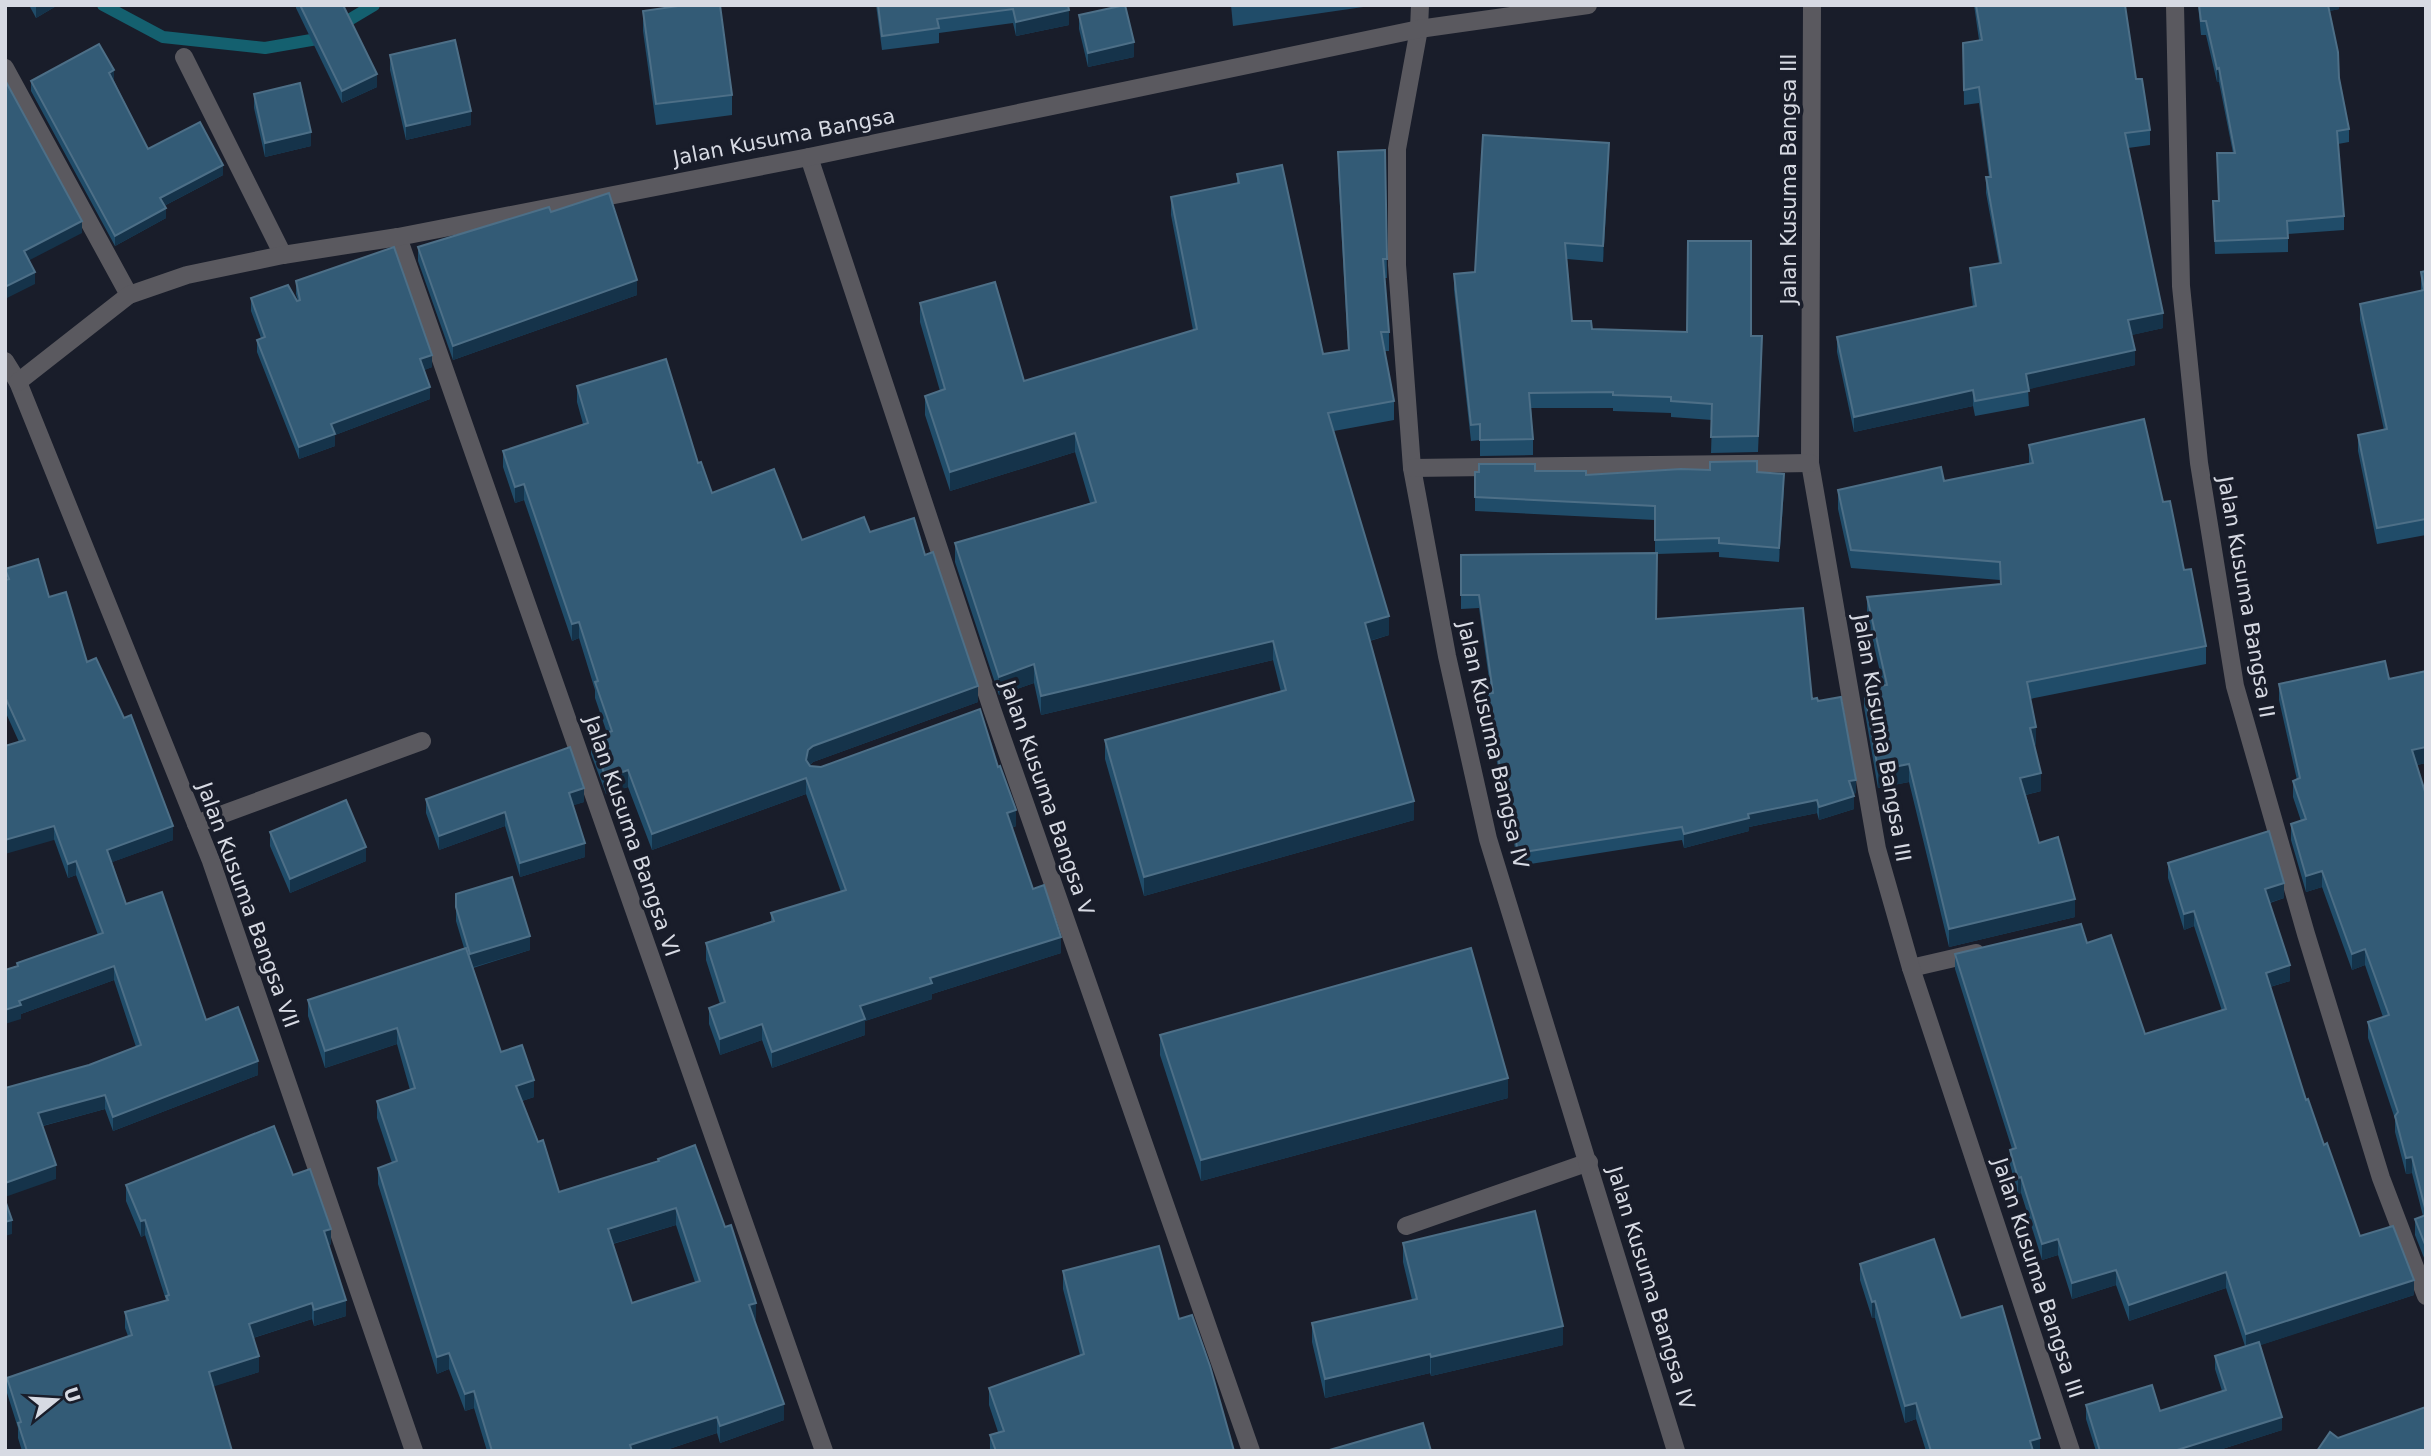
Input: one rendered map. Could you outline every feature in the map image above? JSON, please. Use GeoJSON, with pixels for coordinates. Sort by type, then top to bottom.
{"type":"FeatureCollection","features":[{"type":"Feature","properties":{"kind":"street","name":"Jalan Kusuma Bangsa IV"},"geometry":{"type":"LineString","coordinates":[[1420,5],[1419,29],[1397,149],[1397,265],[1412,468],[1447,656],[1488,839],[1676,1451]]}},
{"type":"Feature","properties":{"kind":"street","name":"Jalan Kusuma Bangsa"},"geometry":{"type":"LineString","coordinates":[[18,382],[129,295],[187,275],[809,157],[1419,29],[1588,5]]}},
{"type":"Feature","properties":{"kind":"street","name":"Jalan Kusuma Bangsa III"},"geometry":{"type":"LineString","coordinates":[[1812,5],[1810,463],[1877,849],[1911,968],[2071,1451]]}},
{"type":"Feature","properties":{"kind":"street","name":"Jalan Kusuma Bangsa II"},"geometry":{"type":"LineString","coordinates":[[2175,5],[2181,286],[2199,463],[2235,686],[2306,934],[2373,1152],[2426,1296]]}},
{"type":"Feature","properties":{"kind":"street"},"geometry":{"type":"LineString","coordinates":[[184,57],[283,255]]}},
{"type":"Feature","properties":{"kind":"street"},"geometry":{"type":"LineString","coordinates":[[5,68],[129,295]]}},
{"type":"Feature","properties":{"kind":"street","name":"Jalan Kusuma Bangsa V"},"geometry":{"type":"LineString","coordinates":[[809,157],[986,712],[1251,1451]]}},
{"type":"Feature","properties":{"kind":"street","name":"Jalan Kusuma Bangsa VI"},"geometry":{"type":"LineString","coordinates":[[397,237],[824,1451]]}},
{"type":"Feature","properties":{"kind":"street","name":"Jalan Kusuma Bangsa VII"},"geometry":{"type":"LineString","coordinates":[[5,361],[18,382],[211,861],[414,1451]]}},
{"type":"Feature","properties":{"kind":"street"},"geometry":{"type":"LineString","coordinates":[[1412,468],[1810,463]]}},
{"type":"Feature","properties":{"kind":"street"},"geometry":{"type":"LineString","coordinates":[[196,824],[422,741]]}},
{"type":"Feature","properties":{"kind":"street"},"geometry":{"type":"LineString","coordinates":[[1911,968],[1993,949]]}},
{"type":"Feature","properties":{"kind":"street"},"geometry":{"type":"LineString","coordinates":[[1406,1226],[1589,1162]]}},
{"type":"Feature","properties":{"kind":"building"},"geometry":{"type":"Polygon","coordinates":[[[300,5],[343,5],[377,74],[342,91],[300,5]]]}},
{"type":"Feature","properties":{"kind":"building"},"geometry":{"type":"Polygon","coordinates":[[[685,5],[720,5],[732,95],[656,104],[643,11],[685,5]]]}},
{"type":"Feature","properties":{"kind":"building"},"geometry":{"type":"Polygon","coordinates":[[[878,5],[1068,5],[1069,10],[1016,22],[1013,9],[937,19],[939,28],[882,36],[878,5]]]}},
{"type":"Feature","properties":{"kind":"building"},"geometry":{"type":"Polygon","coordinates":[[[1125,5],[1134,42],[1088,53],[1079,15],[1125,5]]]}},
{"type":"Feature","properties":{"kind":"building"},"geometry":{"type":"Polygon","coordinates":[[[1976,5],[2125,5],[2136,79],[2142,79],[2150,130],[2125,133],[2163,313],[2128,320],[2135,350],[2026,374],[2029,391],[1975,401],[1973,390],[1854,417],[1837,337],[1976,306],[1970,268],[2001,263],[1986,177],[1991,177],[1979,87],[1964,90],[1963,43],[1982,40],[1976,5]]]}},
{"type":"Feature","properties":{"kind":"building"},"geometry":{"type":"Polygon","coordinates":[[[2199,5],[2328,5],[2349,129],[2337,131],[2344,216],[2287,221],[2288,238],[2215,241],[2213,201],[2219,201],[2217,153],[2235,153],[2219,68],[2217,69],[2206,21],[2201,21],[2199,5]]]}},
{"type":"Feature","properties":{"kind":"building"},"geometry":{"type":"Polygon","coordinates":[[[455,40],[471,111],[406,126],[390,55],[455,40]]]}},
{"type":"Feature","properties":{"kind":"building"},"geometry":{"type":"Polygon","coordinates":[[[99,44],[114,70],[109,73],[148,149],[200,122],[223,165],[160,198],[166,208],[115,236],[31,81],[99,44]]]}},
{"type":"Feature","properties":{"kind":"building"},"geometry":{"type":"Polygon","coordinates":[[[5,80],[82,221],[24,251],[35,272],[5,287],[5,80]]]}},
{"type":"Feature","properties":{"kind":"building"},"geometry":{"type":"Polygon","coordinates":[[[300,83],[311,132],[265,143],[254,94],[300,83]]]}},
{"type":"Feature","properties":{"kind":"building"},"geometry":{"type":"Polygon","coordinates":[[[1483,135],[1609,143],[1603,246],[1565,243],[1572,321],[1591,321],[1592,329],[1687,332],[1688,241],[1751,241],[1751,336],[1762,336],[1758,436],[1711,437],[1712,404],[1671,401],[1671,397],[1613,395],[1613,392],[1529,393],[1533,439],[1480,440],[1480,424],[1471,425],[1454,274],[1475,272],[1483,135]]]}},
{"type":"Feature","properties":{"kind":"building"},"geometry":{"type":"Polygon","coordinates":[[[1385,150],[1387,259],[1383,259],[1389,332],[1381,332],[1394,401],[1328,413],[1389,616],[1365,623],[1414,801],[1144,877],[1105,740],[1286,690],[1273,641],[1041,696],[1034,664],[999,677],[955,543],[1096,502],[1075,433],[950,472],[925,396],[945,389],[920,303],[995,282],[1024,381],[1197,329],[1171,197],[1239,183],[1237,174],[1282,165],[1323,354],[1349,350],[1338,152],[1385,150]]]}},
{"type":"Feature","properties":{"kind":"building"},"geometry":{"type":"Polygon","coordinates":[[[609,193],[637,280],[453,346],[418,247],[549,207],[551,212],[609,193]]]}},
{"type":"Feature","properties":{"kind":"building"},"geometry":{"type":"Polygon","coordinates":[[[394,247],[432,355],[420,359],[430,387],[331,424],[335,434],[299,447],[257,340],[265,337],[251,298],[288,285],[297,301],[300,300],[296,281],[394,247]]]}},
{"type":"Feature","properties":{"kind":"building"},"geometry":{"type":"Polygon","coordinates":[[[2426,271],[2426,519],[2377,528],[2358,435],[2387,429],[2360,304],[2424,290],[2421,272],[2426,271]]]}},
{"type":"Feature","properties":{"kind":"building"},"geometry":{"type":"Polygon","coordinates":[[[666,359],[698,463],[701,462],[712,493],[774,469],[802,540],[864,517],[870,532],[914,518],[925,555],[933,552],[978,686],[813,746],[808,750],[806,760],[810,766],[821,767],[980,709],[998,767],[1000,766],[1016,810],[1007,813],[1033,889],[1044,885],[1061,937],[930,978],[932,983],[860,1006],[865,1019],[772,1052],[762,1024],[720,1039],[709,1008],[725,1002],[706,943],[774,921],[771,913],[846,890],[806,778],[652,834],[628,770],[606,778],[591,738],[612,731],[595,682],[598,681],[579,622],[572,624],[524,484],[515,487],[503,451],[588,423],[577,386],[666,359]]]}},
{"type":"Feature","properties":{"kind":"building"},"geometry":{"type":"Polygon","coordinates":[[[2144,419],[2163,502],[2170,501],[2184,570],[2191,569],[2206,646],[2027,682],[2036,727],[2030,728],[2041,773],[2020,778],[2039,843],[2058,837],[2075,899],[1949,929],[1909,764],[1878,770],[1864,688],[1887,685],[1867,597],[2001,584],[2000,562],[1851,550],[1838,490],[1941,467],[1944,481],[2033,463],[2029,445],[2144,419]]]}},
{"type":"Feature","properties":{"kind":"building"},"geometry":{"type":"Polygon","coordinates":[[[1757,461],[1757,472],[1784,474],[1779,548],[1719,543],[1719,538],[1655,540],[1655,506],[1475,497],[1475,472],[1479,472],[1479,464],[1535,464],[1535,471],[1586,471],[1586,475],[1681,469],[1710,470],[1710,462],[1757,461]]]}},
{"type":"Feature","properties":{"kind":"building"},"geometry":{"type":"Polygon","coordinates":[[[1657,553],[1656,619],[1803,608],[1812,699],[1817,698],[1818,701],[1841,697],[1856,780],[1849,781],[1854,796],[1819,807],[1817,800],[1748,814],[1749,818],[1684,834],[1682,827],[1518,853],[1512,818],[1508,818],[1495,737],[1484,738],[1479,695],[1493,693],[1479,595],[1461,595],[1461,555],[1657,553]]]}},
{"type":"Feature","properties":{"kind":"building"},"geometry":{"type":"Polygon","coordinates":[[[38,559],[49,597],[66,592],[87,662],[96,658],[124,718],[131,715],[173,826],[107,850],[126,904],[162,892],[206,1020],[238,1007],[258,1061],[113,1117],[105,1095],[38,1113],[56,1165],[5,1183],[5,1088],[89,1065],[141,1045],[114,966],[19,1001],[21,1005],[5,1010],[5,970],[18,966],[17,963],[103,933],[76,861],[68,864],[54,826],[5,840],[5,746],[25,740],[5,697],[5,580],[9,579],[5,569],[38,559]]]}},
{"type":"Feature","properties":{"kind":"building"},"geometry":{"type":"Polygon","coordinates":[[[2385,661],[2389,679],[2426,671],[2426,747],[2412,750],[2426,795],[2426,1212],[2412,1157],[2406,1158],[2395,1116],[2398,1112],[2368,1022],[2389,1015],[2365,949],[2352,954],[2322,871],[2306,876],[2291,824],[2306,819],[2293,781],[2300,778],[2279,684],[2385,661]]]}},
{"type":"Feature","properties":{"kind":"building"},"geometry":{"type":"Polygon","coordinates":[[[570,747],[584,788],[569,793],[585,843],[520,863],[505,812],[439,836],[426,799],[570,747]]]}},
{"type":"Feature","properties":{"kind":"building"},"geometry":{"type":"Polygon","coordinates":[[[346,800],[366,847],[290,879],[270,832],[346,800]]]}},
{"type":"Feature","properties":{"kind":"building"},"geometry":{"type":"Polygon","coordinates":[[[2269,831],[2284,883],[2265,889],[2290,965],[2266,973],[2306,1100],[2308,1099],[2324,1145],[2327,1143],[2360,1236],[2393,1226],[2414,1280],[2246,1334],[2226,1272],[2129,1305],[2116,1270],[2072,1283],[2058,1239],[2042,1244],[2021,1177],[2018,1178],[2010,1150],[2016,1148],[1955,954],[2081,924],[2087,943],[2111,935],[2145,1034],[2226,1009],[2194,911],[2184,914],[2168,863],[2269,831]]]}},
{"type":"Feature","properties":{"kind":"building"},"geometry":{"type":"Polygon","coordinates":[[[512,877],[530,936],[470,954],[456,907],[456,894],[512,877]]]}},
{"type":"Feature","properties":{"kind":"building"},"geometry":{"type":"Polygon","coordinates":[[[466,948],[501,1052],[522,1045],[534,1080],[516,1086],[538,1142],[543,1140],[559,1192],[659,1161],[658,1159],[695,1145],[725,1227],[731,1225],[756,1303],[749,1305],[784,1404],[720,1426],[717,1417],[630,1445],[632,1451],[492,1451],[474,1391],[465,1394],[449,1353],[437,1357],[378,1168],[397,1161],[377,1101],[415,1088],[397,1028],[325,1051],[308,1000],[466,948]],[[676,1208],[608,1229],[632,1303],[700,1281],[676,1208]]]}},
{"type":"Feature","properties":{"kind":"building"},"geometry":{"type":"Polygon","coordinates":[[[1471,948],[1508,1078],[1201,1160],[1160,1035],[1471,948]]]}},
{"type":"Feature","properties":{"kind":"building"},"geometry":{"type":"Polygon","coordinates":[[[274,1126],[293,1175],[310,1169],[331,1229],[324,1231],[346,1300],[314,1310],[312,1303],[249,1324],[259,1356],[209,1372],[232,1451],[27,1451],[7,1378],[132,1335],[125,1312],[168,1300],[166,1296],[169,1295],[145,1220],[141,1221],[126,1185],[274,1126]]]}},
{"type":"Feature","properties":{"kind":"building"},"geometry":{"type":"Polygon","coordinates":[[[5,1200],[12,1220],[5,1222],[5,1200]]]}},
{"type":"Feature","properties":{"kind":"building"},"geometry":{"type":"Polygon","coordinates":[[[1535,1211],[1563,1326],[1325,1379],[1312,1323],[1417,1299],[1403,1243],[1535,1211]]]}},
{"type":"Feature","properties":{"kind":"building"},"geometry":{"type":"Polygon","coordinates":[[[2426,1215],[2426,1247],[2415,1219],[2426,1215]]]}},
{"type":"Feature","properties":{"kind":"building"},"geometry":{"type":"Polygon","coordinates":[[[1934,1239],[1961,1318],[2002,1306],[2040,1438],[2030,1441],[2033,1451],[1931,1451],[1916,1403],[1905,1406],[1875,1301],[1872,1302],[1860,1264],[1934,1239]]]}},
{"type":"Feature","properties":{"kind":"building"},"geometry":{"type":"Polygon","coordinates":[[[1159,1246],[1179,1319],[1192,1315],[1210,1366],[1234,1451],[996,1451],[990,1435],[1004,1431],[989,1388],[1084,1354],[1063,1271],[1159,1246]]]}},
{"type":"Feature","properties":{"kind":"building"},"geometry":{"type":"Polygon","coordinates":[[[2259,1342],[2282,1417],[2174,1451],[2100,1451],[2086,1405],[2152,1385],[2160,1411],[2226,1390],[2215,1356],[2259,1342]]]}},
{"type":"Feature","properties":{"kind":"building"},"geometry":{"type":"Polygon","coordinates":[[[2426,1407],[2426,1451],[2317,1451],[2330,1432],[2338,1438],[2426,1407]]]}},
{"type":"Feature","properties":{"kind":"building"},"geometry":{"type":"Polygon","coordinates":[[[1423,1423],[1431,1451],[1326,1451],[1423,1423]]]}},
{"type":"Feature","properties":{"kind":"waterway"},"geometry":{"type":"LineString","coordinates":[[103,5],[163,37],[265,48],[317,39],[374,5]]}}]}
